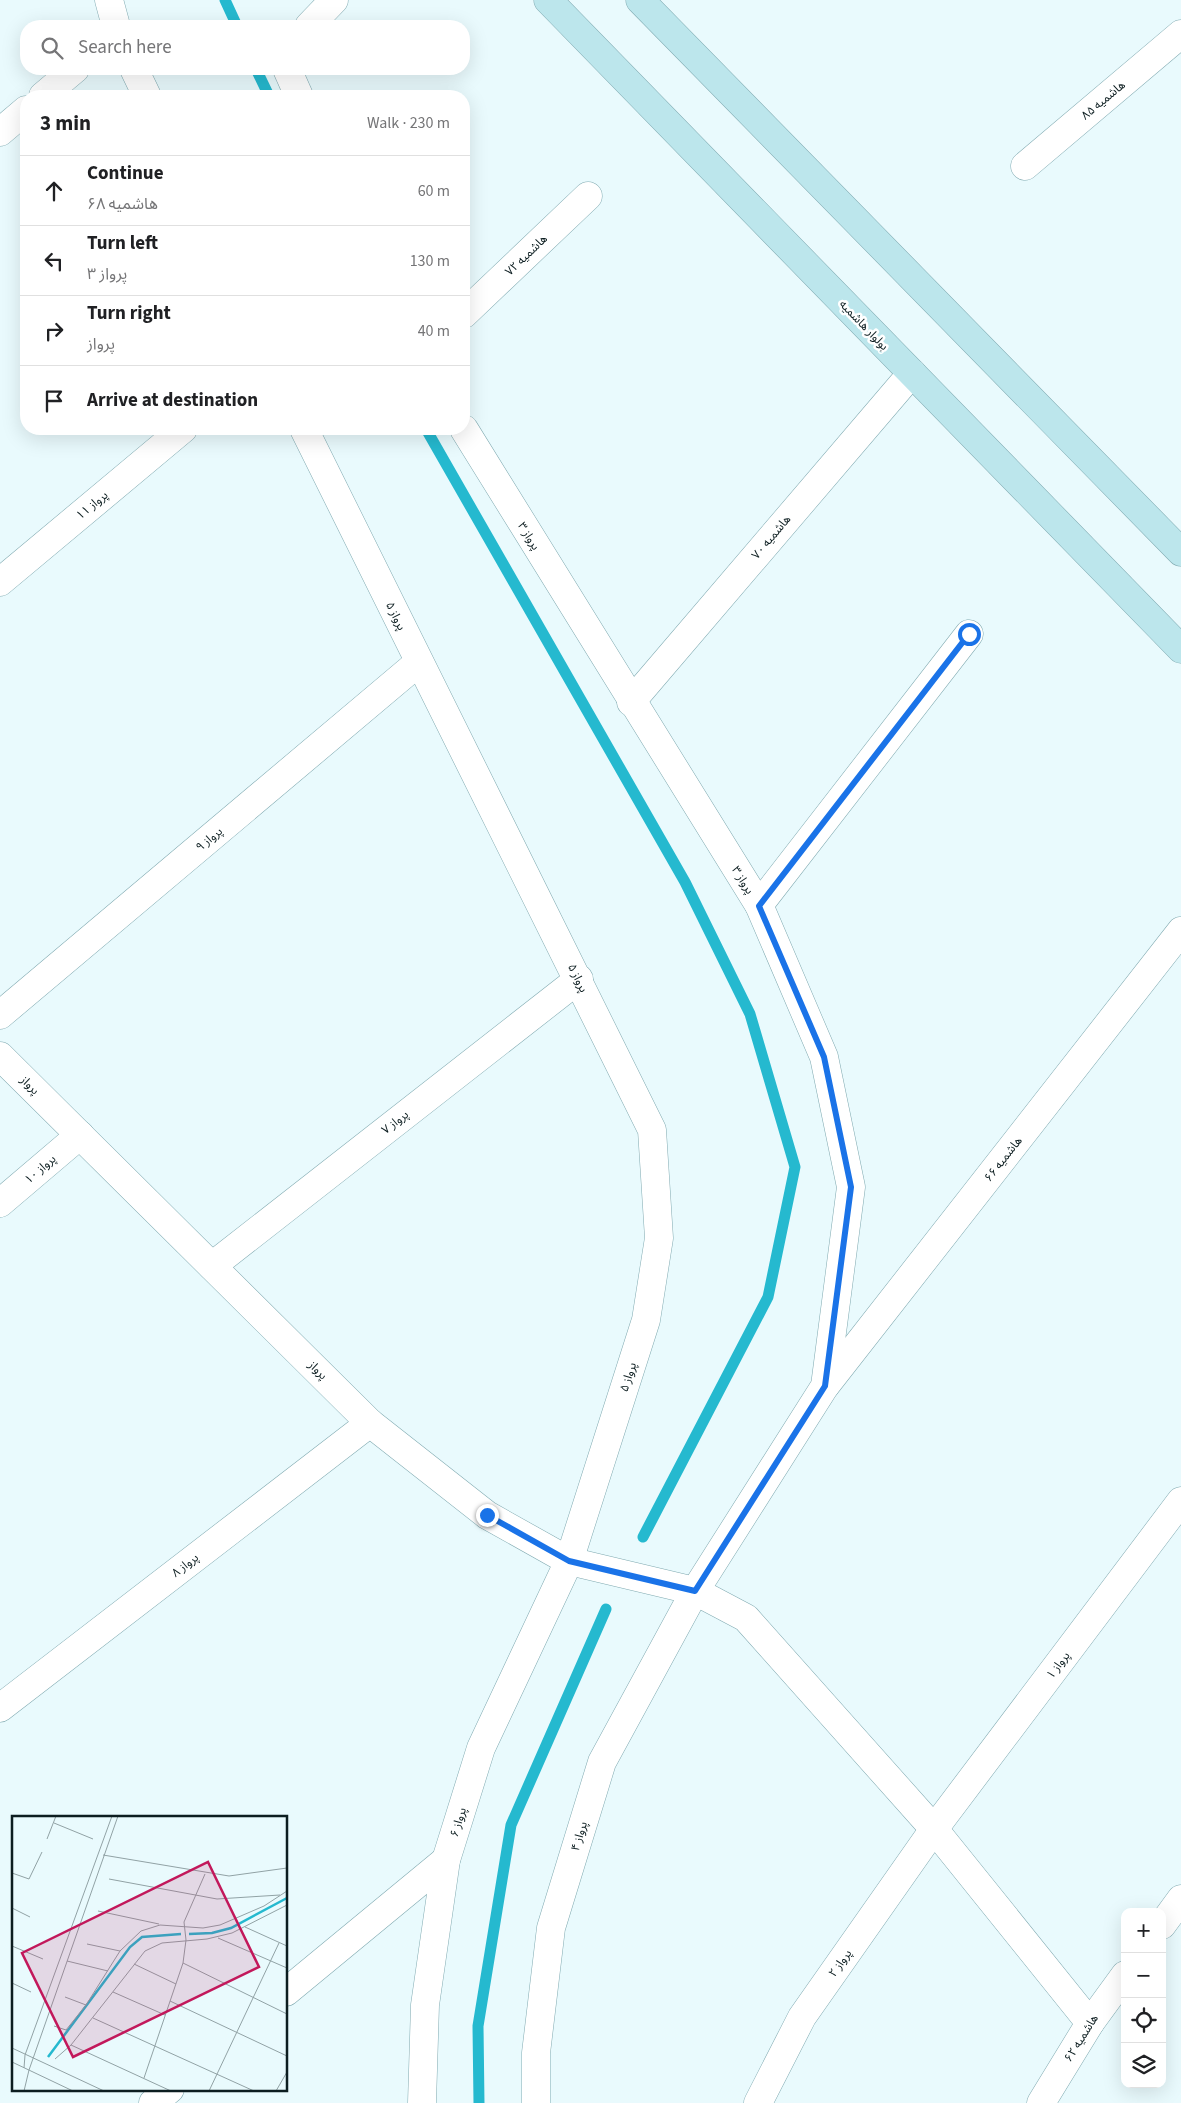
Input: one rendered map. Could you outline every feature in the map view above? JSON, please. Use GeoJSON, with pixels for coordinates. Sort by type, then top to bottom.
{"type":"FeatureCollection","features":[{"type":"Feature","properties":{"kind":"main road","name":"بولوار هاشمیه"},"geometry":{"type":"LineString","coordinates":[[548,0],[1181,649]]}},
{"type":"Feature","properties":{"kind":"main road"},"geometry":{"type":"LineString","coordinates":[[640,0],[1181,552]]}},
{"type":"Feature","properties":{"kind":"street"},"geometry":{"type":"LineString","coordinates":[[109,0],[114,20]]}},
{"type":"Feature","properties":{"kind":"street"},"geometry":{"type":"LineString","coordinates":[[315,20],[334,0]]}},
{"type":"Feature","properties":{"kind":"street","name":"هاشمیه ۸۵"},"geometry":{"type":"LineString","coordinates":[[1025,166],[1181,34]]}},
{"type":"Feature","properties":{"kind":"street"},"geometry":{"type":"LineString","coordinates":[[49,90],[68,75]]}},
{"type":"Feature","properties":{"kind":"street"},"geometry":{"type":"LineString","coordinates":[[137,75],[144,90]]}},
{"type":"Feature","properties":{"kind":"street"},"geometry":{"type":"LineString","coordinates":[[290,75],[297,90]]}},
{"type":"Feature","properties":{"kind":"street"},"geometry":{"type":"LineString","coordinates":[[0,132],[20,115]]}},
{"type":"Feature","properties":{"kind":"street","name":"هاشمیه ۷۲"},"geometry":{"type":"LineString","coordinates":[[470,308],[588,196]]}},
{"type":"Feature","properties":{"kind":"street","name":"هاشمیه ۷۰"},"geometry":{"type":"LineString","coordinates":[[632,702],[912,373]]}},
{"type":"Feature","properties":{"kind":"street","name":"پرواز ۱۱"},"geometry":{"type":"LineString","coordinates":[[0,582],[176,435]]}},
{"type":"Feature","properties":{"kind":"street","name":"پرواز ۵"},"geometry":{"type":"LineString","coordinates":[[307,435],[579,979],[652,1130],[659,1238],[646,1320],[569,1561]]}},
{"type":"Feature","properties":{"kind":"street","name":"پرواز ۳"},"geometry":{"type":"LineString","coordinates":[[468,435],[759,906],[824,1057],[851,1187],[825,1386],[695,1591]]}},
{"type":"Feature","properties":{"kind":"street"},"geometry":{"type":"LineString","coordinates":[[759,906],[969,634]]}},
{"type":"Feature","properties":{"kind":"street","name":"پرواز ۹"},"geometry":{"type":"LineString","coordinates":[[0,1015],[419,662]]}},
{"type":"Feature","properties":{"kind":"street","name":"هاشمیه ۶۶"},"geometry":{"type":"LineString","coordinates":[[825,1386],[1181,932]]}},
{"type":"Feature","properties":{"kind":"street","name":"پرواز ۷"},"geometry":{"type":"LineString","coordinates":[[212,1266],[579,979]]}},
{"type":"Feature","properties":{"kind":"street","name":"پرواز"},"geometry":{"type":"LineString","coordinates":[[0,1056],[370,1423],[487,1515],[569,1561],[695,1591],[746,1618],[934,1829],[1090,2023]]}},
{"type":"Feature","properties":{"kind":"street","name":"پرواز ۱۰"},"geometry":{"type":"LineString","coordinates":[[0,1203],[80,1135]]}},
{"type":"Feature","properties":{"kind":"street","name":"پرواز ۸"},"geometry":{"type":"LineString","coordinates":[[0,1708],[370,1423]]}},
{"type":"Feature","properties":{"kind":"street","name":"پرواز ۱"},"geometry":{"type":"LineString","coordinates":[[934,1829],[1181,1501]]}},
{"type":"Feature","properties":{"kind":"street","name":"پرواز ۶"},"geometry":{"type":"LineString","coordinates":[[422,2103],[425,2005],[446,1860],[481,1748],[569,1561]]}},
{"type":"Feature","properties":{"kind":"street","name":"پرواز ۴"},"geometry":{"type":"LineString","coordinates":[[536,2103],[536,2053],[551,1928],[602,1762],[695,1591]]}},
{"type":"Feature","properties":{"kind":"street","name":"پرواز ۲"},"geometry":{"type":"LineString","coordinates":[[758,2103],[802,2017],[934,1829]]}},
{"type":"Feature","properties":{"kind":"street"},"geometry":{"type":"LineString","coordinates":[[288,1990],[446,1860]]}},
{"type":"Feature","properties":{"kind":"street"},"geometry":{"type":"LineString","coordinates":[[1166,1920],[1181,1899]]}},
{"type":"Feature","properties":{"kind":"street","name":"هاشمیه ۶۲"},"geometry":{"type":"LineString","coordinates":[[1041,2103],[1090,2023],[1121,1980]]}},
{"type":"Feature","properties":{"kind":"street"},"geometry":{"type":"LineString","coordinates":[[153,2103],[169,2090]]}},
{"type":"Feature","properties":{"kind":"waterway"},"geometry":{"type":"LineString","coordinates":[[225,0],[234,20]]}},
{"type":"Feature","properties":{"kind":"waterway"},"geometry":{"type":"LineString","coordinates":[[259,75],[266,90]]}},
{"type":"Feature","properties":{"kind":"waterway"},"geometry":{"type":"LineString","coordinates":[[429,435],[685,882],[750,1014],[795,1167],[768,1297],[643,1537]]}},
{"type":"Feature","properties":{"kind":"waterway"},"geometry":{"type":"LineString","coordinates":[[479,2103],[478,2026],[511,1825],[606,1609]]}},
{"type":"Feature","properties":{"kind":"route"},"geometry":{"type":"LineString","coordinates":[[487,1515],[569,1561],[695,1591],[825,1386],[851,1187],[824,1057],[759,906],[969,634]]}}]}
